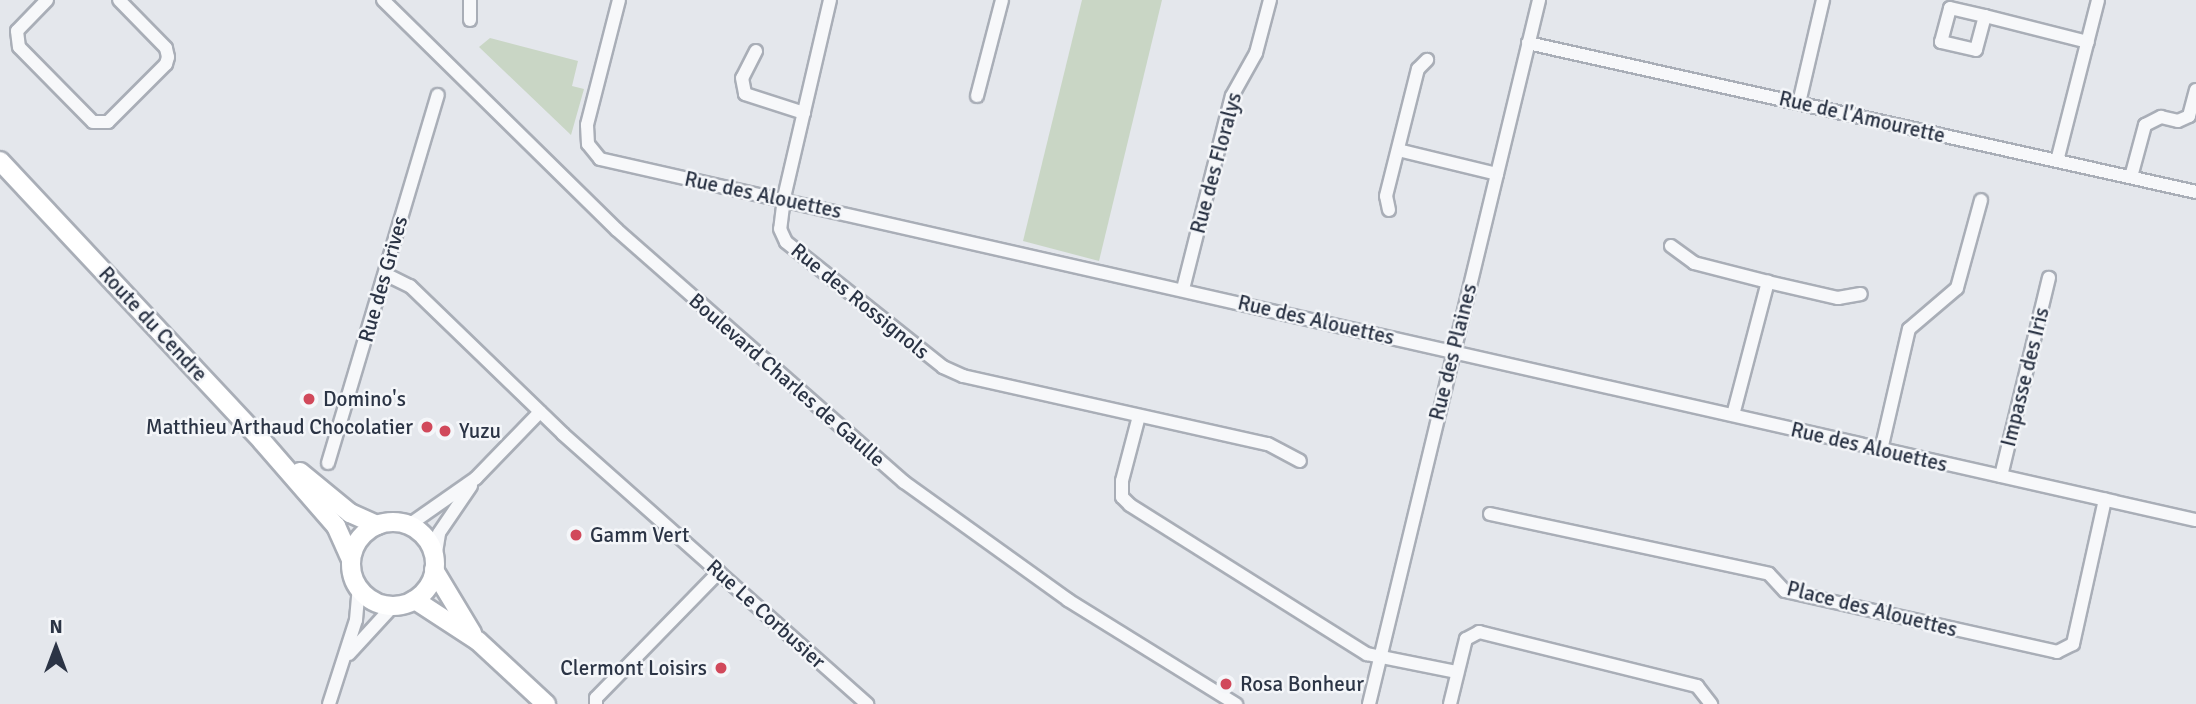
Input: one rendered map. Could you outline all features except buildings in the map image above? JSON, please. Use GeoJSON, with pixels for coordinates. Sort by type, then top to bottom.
{"type":"FeatureCollection","features":[{"type":"Feature","properties":{"kind":"main road","name":"Route du Cendre"},"geometry":{"type":"LineString","coordinates":[[0,148],[45,205]]}},
{"type":"Feature","properties":{"kind":"main road","name":"Route du Cendre"},"geometry":{"type":"LineString","coordinates":[[0,161],[45,205],[262,442],[336,526],[351,559]]}},
{"type":"Feature","properties":{"kind":"main road","name":"Route du Cendre"},"geometry":{"type":"LineString","coordinates":[[262,442],[350,513],[377,525]]}},
{"type":"Feature","properties":{"kind":"main road"},"geometry":{"type":"LineString","coordinates":[[435,565],[426,590],[415,600],[393,606],[377,603],[359,588],[351,559],[359,539],[377,525],[409,525],[426,539],[449,601],[478,641]]}},
{"type":"Feature","properties":{"kind":"main road"},"geometry":{"type":"LineString","coordinates":[[415,600],[478,641],[546,704]]}},
{"type":"Feature","properties":{"kind":"street"},"geometry":{"type":"LineString","coordinates":[[47,0],[17,31],[19,47],[93,122],[108,122],[168,57],[166,48],[119,0]]}},
{"type":"Feature","properties":{"kind":"street","name":"Boulevard Charles de Gaulle"},"geometry":{"type":"LineString","coordinates":[[383,0],[617,230],[904,482],[1057,592],[1236,704]]}},
{"type":"Feature","properties":{"kind":"street"},"geometry":{"type":"LineString","coordinates":[[470,0],[470,20]]}},
{"type":"Feature","properties":{"kind":"street","name":"Rue des Alouettes"},"geometry":{"type":"LineString","coordinates":[[620,0],[587,125],[592,152],[612,163],[784,198],[1453,354],[2196,520]]}},
{"type":"Feature","properties":{"kind":"street","name":"Rue des Rossignols"},"geometry":{"type":"LineString","coordinates":[[830,0],[784,198],[780,229],[786,242],[923,355],[963,376],[1268,444],[1300,461]]}},
{"type":"Feature","properties":{"kind":"street"},"geometry":{"type":"LineString","coordinates":[[976,96],[1002,0]]}},
{"type":"Feature","properties":{"kind":"street","name":"Rue des Floralys"},"geometry":{"type":"LineString","coordinates":[[1183,289],[1232,96],[1256,53],[1269,0]]}},
{"type":"Feature","properties":{"kind":"street","name":"Rue des Plaines"},"geometry":{"type":"LineString","coordinates":[[1368,704],[1539,0]]}},
{"type":"Feature","properties":{"kind":"street"},"geometry":{"type":"LineString","coordinates":[[1799,103],[1823,0]]}},
{"type":"Feature","properties":{"kind":"street"},"geometry":{"type":"LineString","coordinates":[[2057,161],[2098,0]]}},
{"type":"Feature","properties":{"kind":"street"},"geometry":{"type":"LineString","coordinates":[[1984,16],[2088,42]]}},
{"type":"Feature","properties":{"kind":"street","name":"Rue de l'Amourette"},"geometry":{"type":"LineString","coordinates":[[1528,43],[2196,192]]}},
{"type":"Feature","properties":{"kind":"street"},"geometry":{"type":"LineString","coordinates":[[756,51],[742,78],[746,94],[804,113]]}},
{"type":"Feature","properties":{"kind":"street"},"geometry":{"type":"LineString","coordinates":[[1389,209],[1386,196],[1418,69],[1427,60]]}},
{"type":"Feature","properties":{"kind":"street"},"geometry":{"type":"LineString","coordinates":[[2131,177],[2146,125],[2161,117],[2178,121],[2189,116],[2196,90]]}},
{"type":"Feature","properties":{"kind":"street","name":"Rue des Grives"},"geometry":{"type":"LineString","coordinates":[[328,463],[438,95]]}},
{"type":"Feature","properties":{"kind":"street"},"geometry":{"type":"LineString","coordinates":[[1398,150],[1497,174]]}},
{"type":"Feature","properties":{"kind":"street"},"geometry":{"type":"LineString","coordinates":[[1881,450],[1909,329],[1957,288],[1981,200]]}},
{"type":"Feature","properties":{"kind":"street"},"geometry":{"type":"LineString","coordinates":[[1671,246],[1695,263],[1768,282],[1838,298],[1861,294]]}},
{"type":"Feature","properties":{"kind":"street","name":"Rue Le Corbusier"},"geometry":{"type":"LineString","coordinates":[[385,274],[410,286],[540,412],[867,704]]}},
{"type":"Feature","properties":{"kind":"street","name":"Impasse des Iris"},"geometry":{"type":"LineString","coordinates":[[2001,476],[2049,278]]}},
{"type":"Feature","properties":{"kind":"street"},"geometry":{"type":"LineString","coordinates":[[1733,415],[1768,282]]}},
{"type":"Feature","properties":{"kind":"street"},"geometry":{"type":"LineString","coordinates":[[435,565],[439,533],[476,478],[540,412]]}},
{"type":"Feature","properties":{"kind":"street"},"geometry":{"type":"LineString","coordinates":[[1139,416],[1122,481],[1122,497],[1130,505],[1367,653],[1456,672]]}},
{"type":"Feature","properties":{"kind":"street"},"geometry":{"type":"LineString","coordinates":[[409,525],[476,478]]}},
{"type":"Feature","properties":{"kind":"street","name":"Place des Alouettes"},"geometry":{"type":"LineString","coordinates":[[1490,514],[1769,574],[1785,591],[2057,652],[2073,644],[2105,500]]}},
{"type":"Feature","properties":{"kind":"street"},"geometry":{"type":"LineString","coordinates":[[596,704],[596,698],[719,572]]}},
{"type":"Feature","properties":{"kind":"street"},"geometry":{"type":"LineString","coordinates":[[329,704],[345,660],[359,588]]}},
{"type":"Feature","properties":{"kind":"street"},"geometry":{"type":"LineString","coordinates":[[345,660],[393,606]]}},
{"type":"Feature","properties":{"kind":"street"},"geometry":{"type":"LineString","coordinates":[[1450,704],[1466,639],[1479,632],[1697,686],[1711,704]]}},
{"type":"Feature","properties":{"kind":"green space"},"geometry":{"type":"Polygon","coordinates":[[[1082,0],[1162,0],[1099,261],[1023,241],[1082,0]]]}},
{"type":"Feature","properties":{"kind":"green space"},"geometry":{"type":"Polygon","coordinates":[[[490,38],[578,61],[572,86],[584,89],[571,135],[479,47],[490,38]]]}},
{"type":"Feature","properties":{"kind":"place","name":"Domino's"},"geometry":{"type":"Point","coordinates":[309,399]}},
{"type":"Feature","properties":{"kind":"place","name":"Matthieu Arthaud Chocolatier"},"geometry":{"type":"Point","coordinates":[427,427]}},
{"type":"Feature","properties":{"kind":"place","name":"Yuzu"},"geometry":{"type":"Point","coordinates":[445,431]}},
{"type":"Feature","properties":{"kind":"place","name":"Gamm Vert"},"geometry":{"type":"Point","coordinates":[576,535]}},
{"type":"Feature","properties":{"kind":"place","name":"Clermont Loisirs"},"geometry":{"type":"Point","coordinates":[721,668]}},
{"type":"Feature","properties":{"kind":"place","name":"Rosa Bonheur"},"geometry":{"type":"Point","coordinates":[1226,684]}}]}
